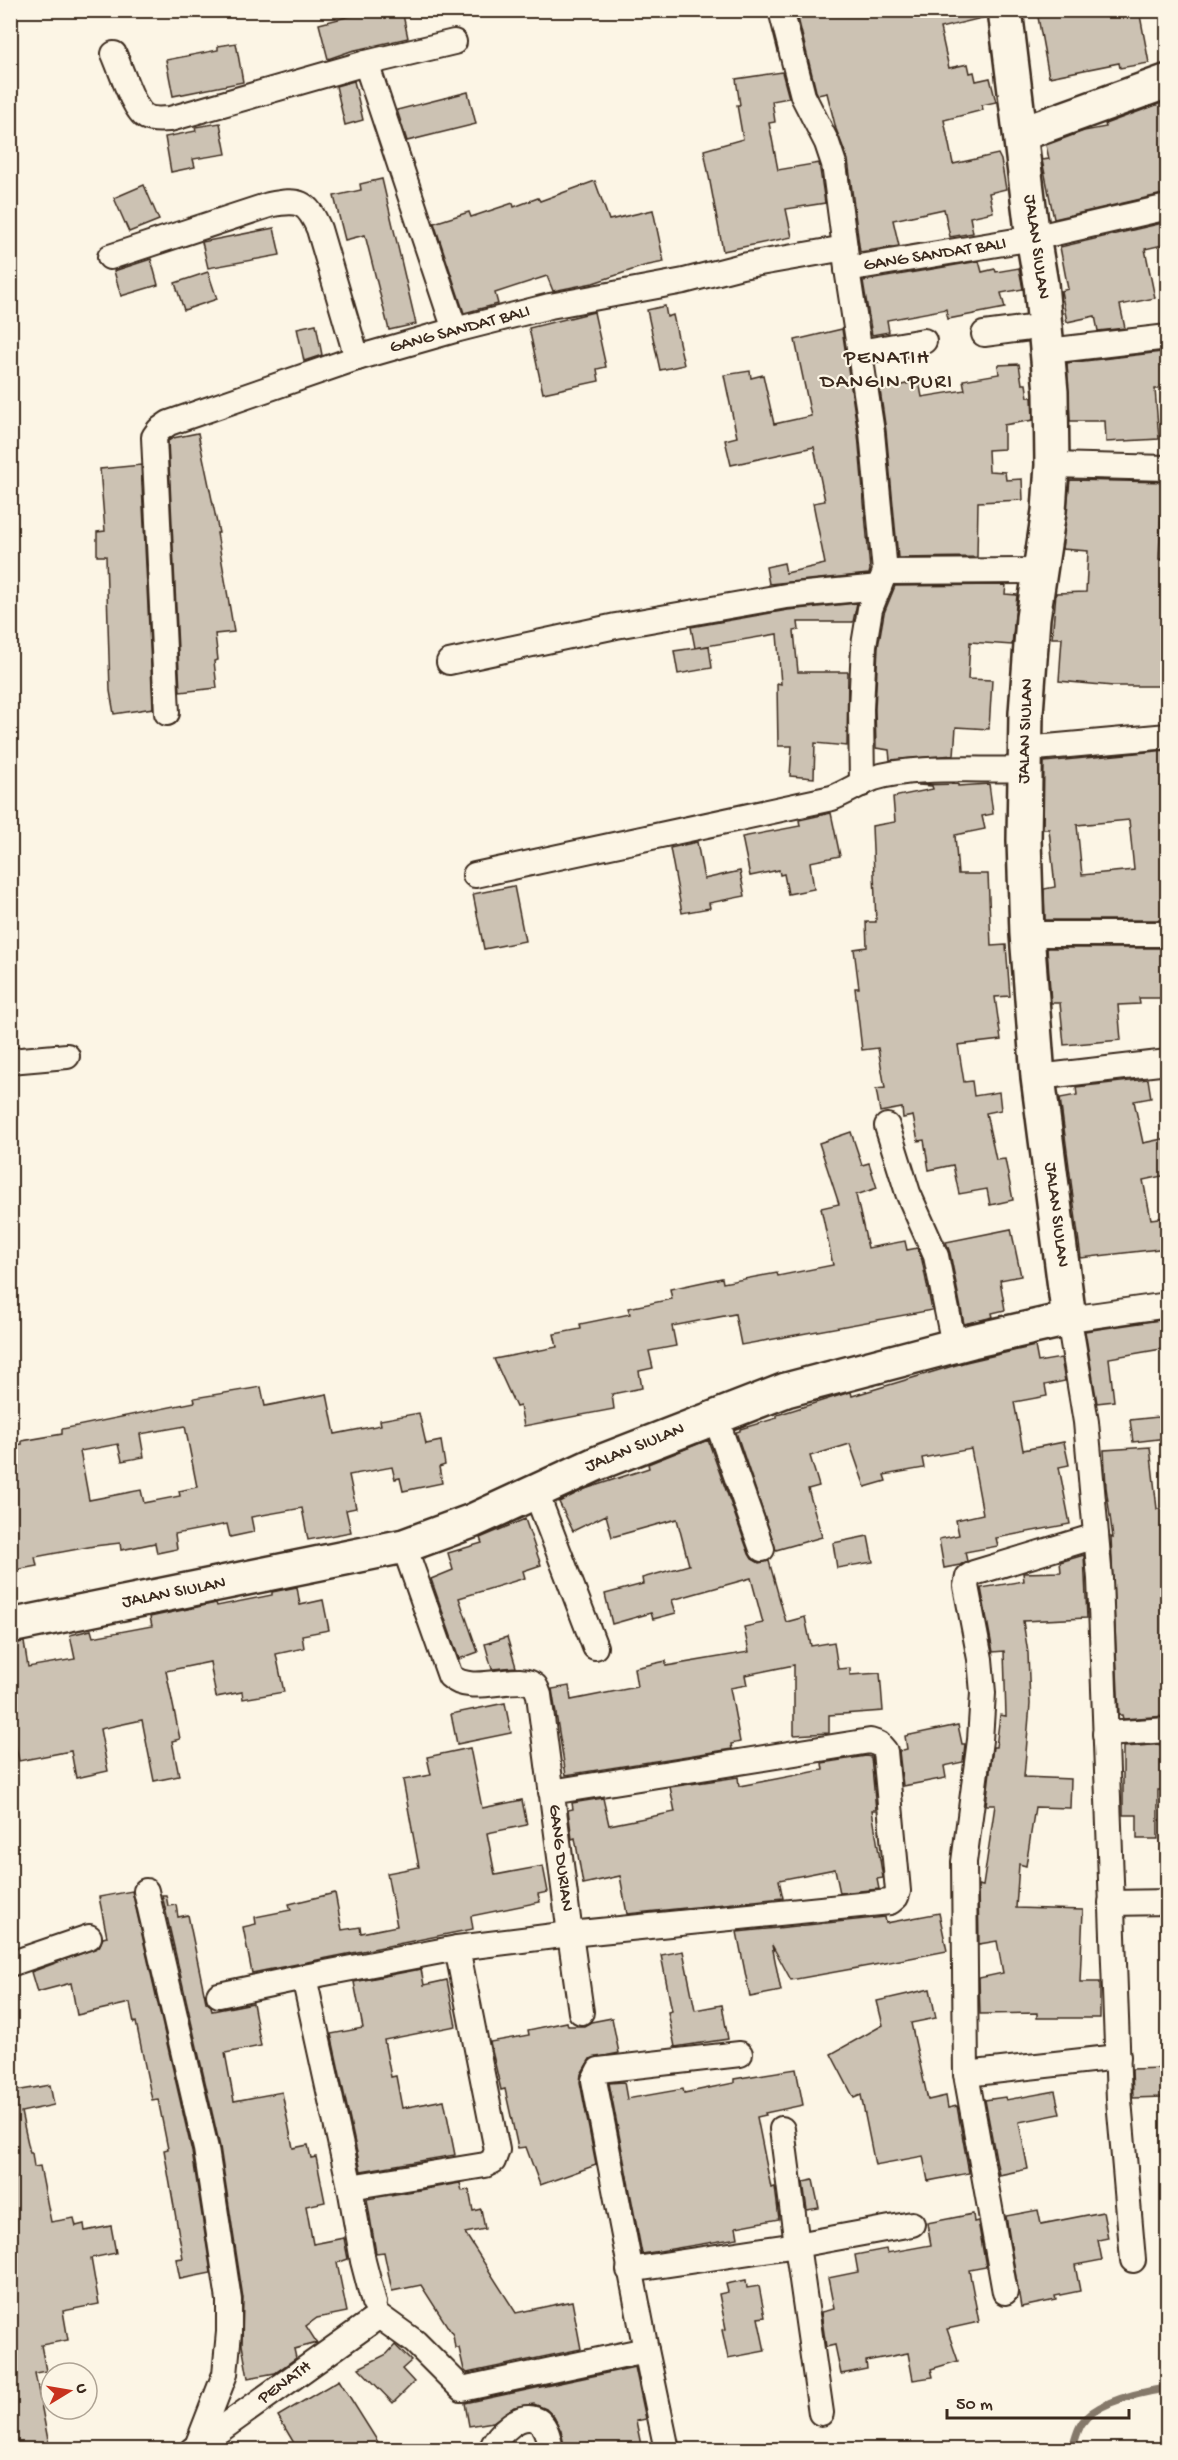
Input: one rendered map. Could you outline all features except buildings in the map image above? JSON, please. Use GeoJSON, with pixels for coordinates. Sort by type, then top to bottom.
{"type":"FeatureCollection","features":[{"type":"Feature","properties":{"kind":"street"},"geometry":{"type":"LineString","coordinates":[[781,10],[803,96],[827,143],[834,164],[872,432],[882,579],[870,609],[864,645],[861,709],[862,784]]}},
{"type":"Feature","properties":{"kind":"street","name":"JALAN SIULAN"},"geometry":{"type":"LineString","coordinates":[[10,1626],[404,1546],[472,1521],[535,1490],[715,1416],[786,1390],[954,1345],[1069,1319],[1038,1077],[1027,934],[1025,759],[1028,670],[1049,511],[1052,465],[1047,338],[1005,10]]}},
{"type":"Feature","properties":{"kind":"street"},"geometry":{"type":"LineString","coordinates":[[114,54],[144,117],[155,120],[170,118],[366,63],[454,42]]}},
{"type":"Feature","properties":{"kind":"street"},"geometry":{"type":"LineString","coordinates":[[366,63],[455,330]]}},
{"type":"Feature","properties":{"kind":"street"},"geometry":{"type":"LineString","coordinates":[[1021,134],[1167,81]]}},
{"type":"Feature","properties":{"kind":"street"},"geometry":{"type":"LineString","coordinates":[[110,257],[269,205],[285,202],[303,205],[311,212],[319,229],[357,358]]}},
{"type":"Feature","properties":{"kind":"street","name":"GANG SANDAT BALI"},"geometry":{"type":"LineString","coordinates":[[167,713],[154,437],[169,423],[357,358],[550,306],[684,281],[742,266],[846,259],[1033,238],[1167,207]]}},
{"type":"Feature","properties":{"kind":"street"},"geometry":{"type":"LineString","coordinates":[[984,334],[1047,338],[1167,337]]}},
{"type":"Feature","properties":{"kind":"street"},"geometry":{"type":"LineString","coordinates":[[859,352],[924,341]]}},
{"type":"Feature","properties":{"kind":"street"},"geometry":{"type":"LineString","coordinates":[[1052,465],[1167,468]]}},
{"type":"Feature","properties":{"kind":"street"},"geometry":{"type":"LineString","coordinates":[[449,662],[616,626],[882,579],[1040,571]]}},
{"type":"Feature","properties":{"kind":"street"},"geometry":{"type":"LineString","coordinates":[[475,874],[832,798],[862,784],[893,774],[1025,759],[1167,736]]}},
{"type":"Feature","properties":{"kind":"street"},"geometry":{"type":"LineString","coordinates":[[1027,934],[1167,934]]}},
{"type":"Feature","properties":{"kind":"street"},"geometry":{"type":"LineString","coordinates":[[10,1061],[67,1056]]}},
{"type":"Feature","properties":{"kind":"street"},"geometry":{"type":"LineString","coordinates":[[1038,1077],[1167,1062]]}},
{"type":"Feature","properties":{"kind":"street"},"geometry":{"type":"LineString","coordinates":[[887,1126],[908,1193],[936,1256],[954,1345]]}},
{"type":"Feature","properties":{"kind":"street"},"geometry":{"type":"LineString","coordinates":[[1133,2259],[1118,2057],[1096,1536],[1086,1422],[1069,1319],[1167,1305]]}},
{"type":"Feature","properties":{"kind":"street"},"geometry":{"type":"LineString","coordinates":[[715,1416],[762,1549]]}},
{"type":"Feature","properties":{"kind":"street"},"geometry":{"type":"LineString","coordinates":[[535,1490],[595,1647]]}},
{"type":"Feature","properties":{"kind":"street"},"geometry":{"type":"LineString","coordinates":[[1005,2292],[966,2074],[964,1862],[980,1740],[982,1694],[980,1659],[966,1586],[968,1577],[1096,1536]]}},
{"type":"Feature","properties":{"kind":"street","name":"GANG DURIAN"},"geometry":{"type":"LineString","coordinates":[[404,1546],[450,1676],[458,1683],[467,1685],[525,1682],[534,1686],[539,1695],[551,1792],[570,1934],[890,1902],[896,1897],[898,1891],[885,1751],[879,1744],[870,1741],[551,1792]]}},
{"type":"Feature","properties":{"kind":"street"},"geometry":{"type":"LineString","coordinates":[[1105,1734],[1167,1730]]}},
{"type":"Feature","properties":{"kind":"street"},"geometry":{"type":"LineString","coordinates":[[146,1891],[206,2149],[229,2300],[225,2374],[194,2448]]}},
{"type":"Feature","properties":{"kind":"street"},"geometry":{"type":"LineString","coordinates":[[1111,1903],[1167,1902]]}},
{"type":"Feature","properties":{"kind":"street"},"geometry":{"type":"LineString","coordinates":[[219,1995],[457,1948],[570,1934],[581,2012]]}},
{"type":"Feature","properties":{"kind":"street"},"geometry":{"type":"LineString","coordinates":[[10,1964],[89,1937]]}},
{"type":"Feature","properties":{"kind":"street"},"geometry":{"type":"LineString","coordinates":[[350,2187],[485,2165],[496,2156],[497,2150],[457,1948]]}},
{"type":"Feature","properties":{"kind":"street"},"geometry":{"type":"LineString","coordinates":[[304,1977],[350,2187],[363,2260],[377,2310],[415,2342],[462,2389],[646,2350]]}},
{"type":"Feature","properties":{"kind":"street"},"geometry":{"type":"LineString","coordinates":[[667,2450],[630,2270],[594,2080],[595,2074],[599,2070],[740,2054]]}},
{"type":"Feature","properties":{"kind":"street"},"geometry":{"type":"LineString","coordinates":[[966,2074],[1118,2057]]}},
{"type":"Feature","properties":{"kind":"street"},"geometry":{"type":"LineString","coordinates":[[782,2128],[821,2413]]}},
{"type":"Feature","properties":{"kind":"street"},"geometry":{"type":"LineString","coordinates":[[630,2270],[797,2245],[912,2224]]}},
{"type":"Feature","properties":{"kind":"street","name":"PENATH"},"geometry":{"type":"LineString","coordinates":[[194,2448],[377,2310]]}},
{"type":"Feature","properties":{"kind":"street"},"geometry":{"type":"LineString","coordinates":[[491,2450],[495,2439],[502,2431],[522,2420],[531,2419],[539,2421],[545,2427],[551,2450]]}},
{"type":"Feature","properties":{"kind":"waterway"},"geometry":{"type":"LineString","coordinates":[[1072,2450],[1082,2423],[1098,2409],[1121,2399],[1168,2388]]}},
{"type":"Feature","properties":{"kind":"district","name":"PENATIH DANGIN PURI"},"geometry":{"type":"Point","coordinates":[887,371]}}]}
